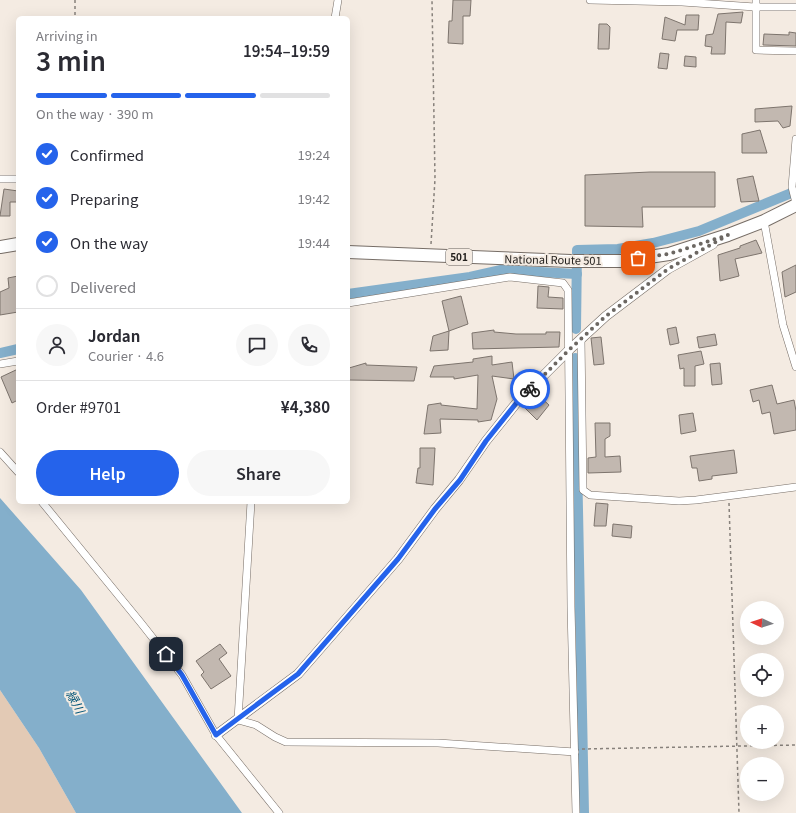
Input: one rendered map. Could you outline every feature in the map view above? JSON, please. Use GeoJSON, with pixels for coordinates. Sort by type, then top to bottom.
{"type":"FeatureCollection","features":[{"type":"Feature","properties":{"kind":"highway","name":"National Route 501"},"geometry":{"type":"LineString","coordinates":[[350,252],[575,261],[622,261],[669,254],[728,235],[764,221],[796,202]]}},
{"type":"Feature","properties":{"kind":"highway"},"geometry":{"type":"LineString","coordinates":[[0,247],[16,244]]}},
{"type":"Feature","properties":{"kind":"street"},"geometry":{"type":"LineString","coordinates":[[336,16],[338,0]]}},
{"type":"Feature","properties":{"kind":"street"},"geometry":{"type":"LineString","coordinates":[[590,0],[756,3],[796,6]]}},
{"type":"Feature","properties":{"kind":"street"},"geometry":{"type":"LineString","coordinates":[[756,3],[756,50],[796,51]]}},
{"type":"Feature","properties":{"kind":"street"},"geometry":{"type":"LineString","coordinates":[[796,139],[792,187],[796,202]]}},
{"type":"Feature","properties":{"kind":"street"},"geometry":{"type":"LineString","coordinates":[[0,179],[16,178]]}},
{"type":"Feature","properties":{"kind":"street"},"geometry":{"type":"LineString","coordinates":[[764,221],[783,325],[796,367]]}},
{"type":"Feature","properties":{"kind":"street"},"geometry":{"type":"LineString","coordinates":[[216,735],[298,674],[398,559],[435,509],[460,480],[486,441],[518,401],[570,349],[606,316],[668,269],[728,235]]}},
{"type":"Feature","properties":{"kind":"street"},"geometry":{"type":"LineString","coordinates":[[350,303],[510,277],[563,283],[568,290],[570,349],[571,607],[577,750],[576,813]]}},
{"type":"Feature","properties":{"kind":"street"},"geometry":{"type":"LineString","coordinates":[[582,339],[584,490],[590,496],[679,501],[796,487]]}},
{"type":"Feature","properties":{"kind":"street"},"geometry":{"type":"LineString","coordinates":[[0,364],[16,361]]}},
{"type":"Feature","properties":{"kind":"street"},"geometry":{"type":"LineString","coordinates":[[0,452],[16,470]]}},
{"type":"Feature","properties":{"kind":"street"},"geometry":{"type":"LineString","coordinates":[[44,504],[141,622],[182,675],[216,735],[279,813]]}},
{"type":"Feature","properties":{"kind":"street"},"geometry":{"type":"LineString","coordinates":[[238,720],[251,504]]}},
{"type":"Feature","properties":{"kind":"street"},"geometry":{"type":"LineString","coordinates":[[238,720],[256,725],[286,742],[438,743],[577,750]]}},
{"type":"Feature","properties":{"kind":"path"},"geometry":{"type":"LineString","coordinates":[[75,0],[75,16]]}},
{"type":"Feature","properties":{"kind":"path"},"geometry":{"type":"LineString","coordinates":[[430,255],[435,178],[432,0]]}},
{"type":"Feature","properties":{"kind":"path"},"geometry":{"type":"LineString","coordinates":[[729,496],[739,813]]}},
{"type":"Feature","properties":{"kind":"path"},"geometry":{"type":"LineString","coordinates":[[577,750],[796,745]]}},
{"type":"Feature","properties":{"kind":"shaded area"},"geometry":{"type":"Polygon","coordinates":[[[0,690],[39,748],[76,813],[0,813],[0,690]]]}},
{"type":"Feature","properties":{"kind":"water","name":"緑川"},"geometry":{"type":"Polygon","coordinates":[[[0,498],[81,590],[242,813],[76,813],[39,748],[0,690],[0,498]]]}},
{"type":"Feature","properties":{"kind":"building"},"geometry":{"type":"Polygon","coordinates":[[[453,0],[471,0],[470,16],[463,16],[463,44],[448,43],[449,21],[452,21],[453,0]]]}},
{"type":"Feature","properties":{"kind":"building"},"geometry":{"type":"Polygon","coordinates":[[[743,12],[741,23],[726,22],[725,54],[711,54],[712,47],[705,46],[706,35],[713,34],[718,14],[743,12]]]}},
{"type":"Feature","properties":{"kind":"building"},"geometry":{"type":"Polygon","coordinates":[[[686,15],[699,15],[698,30],[677,30],[675,41],[662,39],[665,17],[685,25],[686,15]]]}},
{"type":"Feature","properties":{"kind":"building"},"geometry":{"type":"Polygon","coordinates":[[[599,24],[607,24],[610,27],[609,49],[598,49],[599,24]]]}},
{"type":"Feature","properties":{"kind":"building"},"geometry":{"type":"Polygon","coordinates":[[[789,32],[796,33],[796,46],[763,45],[764,34],[789,35],[789,32]]]}},
{"type":"Feature","properties":{"kind":"building"},"geometry":{"type":"Polygon","coordinates":[[[660,53],[669,54],[667,69],[658,68],[660,53]]]}},
{"type":"Feature","properties":{"kind":"building"},"geometry":{"type":"Polygon","coordinates":[[[685,56],[696,57],[696,67],[684,66],[685,56]]]}},
{"type":"Feature","properties":{"kind":"building"},"geometry":{"type":"Polygon","coordinates":[[[792,106],[790,126],[783,128],[778,121],[755,122],[755,109],[792,106]]]}},
{"type":"Feature","properties":{"kind":"building"},"geometry":{"type":"Polygon","coordinates":[[[760,130],[767,153],[742,153],[742,134],[760,130]]]}},
{"type":"Feature","properties":{"kind":"building"},"geometry":{"type":"Polygon","coordinates":[[[650,172],[715,172],[715,207],[642,207],[643,227],[585,226],[585,175],[650,172]]]}},
{"type":"Feature","properties":{"kind":"building"},"geometry":{"type":"Polygon","coordinates":[[[753,176],[759,201],[741,202],[737,179],[753,176]]]}},
{"type":"Feature","properties":{"kind":"building"},"geometry":{"type":"Polygon","coordinates":[[[4,189],[16,191],[16,202],[10,202],[10,216],[0,216],[4,189]]]}},
{"type":"Feature","properties":{"kind":"building"},"geometry":{"type":"Polygon","coordinates":[[[756,240],[762,253],[735,259],[739,276],[720,281],[718,255],[740,248],[740,246],[756,240]]]}},
{"type":"Feature","properties":{"kind":"building"},"geometry":{"type":"Polygon","coordinates":[[[796,265],[796,292],[785,297],[782,272],[796,265]]]}},
{"type":"Feature","properties":{"kind":"building"},"geometry":{"type":"Polygon","coordinates":[[[16,276],[16,312],[0,315],[0,292],[9,288],[8,278],[16,276]]]}},
{"type":"Feature","properties":{"kind":"building"},"geometry":{"type":"Polygon","coordinates":[[[538,286],[549,287],[548,297],[563,298],[563,309],[537,308],[538,286]]]}},
{"type":"Feature","properties":{"kind":"building"},"geometry":{"type":"Polygon","coordinates":[[[461,296],[468,324],[449,331],[442,301],[461,296]]]}},
{"type":"Feature","properties":{"kind":"building"},"geometry":{"type":"Polygon","coordinates":[[[676,327],[679,343],[670,345],[667,329],[676,327]]]}},
{"type":"Feature","properties":{"kind":"building"},"geometry":{"type":"Polygon","coordinates":[[[494,330],[494,332],[516,334],[546,334],[546,332],[560,332],[559,347],[473,349],[472,333],[494,330]]]}},
{"type":"Feature","properties":{"kind":"building"},"geometry":{"type":"Polygon","coordinates":[[[449,331],[448,350],[430,351],[433,336],[449,331]]]}},
{"type":"Feature","properties":{"kind":"building"},"geometry":{"type":"Polygon","coordinates":[[[715,334],[717,345],[699,348],[697,337],[715,334]]]}},
{"type":"Feature","properties":{"kind":"building"},"geometry":{"type":"Polygon","coordinates":[[[601,337],[604,364],[594,365],[591,338],[601,337]]]}},
{"type":"Feature","properties":{"kind":"building"},"geometry":{"type":"Polygon","coordinates":[[[701,351],[704,364],[695,366],[695,386],[684,386],[684,368],[680,369],[678,355],[701,351]]]}},
{"type":"Feature","properties":{"kind":"building"},"geometry":{"type":"Polygon","coordinates":[[[492,356],[492,365],[512,362],[514,379],[492,376],[497,399],[491,420],[478,422],[478,420],[440,419],[441,433],[424,434],[428,405],[441,403],[441,405],[477,409],[478,375],[454,379],[454,377],[430,377],[434,366],[473,362],[473,359],[492,356]]]}},
{"type":"Feature","properties":{"kind":"building"},"geometry":{"type":"Polygon","coordinates":[[[366,363],[366,365],[417,367],[414,381],[350,380],[350,368],[366,363]]]}},
{"type":"Feature","properties":{"kind":"building"},"geometry":{"type":"Polygon","coordinates":[[[720,363],[722,384],[712,385],[710,364],[720,363]]]}},
{"type":"Feature","properties":{"kind":"building"},"geometry":{"type":"Polygon","coordinates":[[[16,370],[16,401],[12,403],[1,377],[16,370]]]}},
{"type":"Feature","properties":{"kind":"building"},"geometry":{"type":"Polygon","coordinates":[[[772,385],[777,404],[794,400],[796,411],[796,430],[774,434],[770,412],[762,414],[759,400],[753,402],[750,390],[772,385]]]}},
{"type":"Feature","properties":{"kind":"building"},"geometry":{"type":"Polygon","coordinates":[[[538,395],[549,405],[537,420],[525,408],[538,395]]]}},
{"type":"Feature","properties":{"kind":"building"},"geometry":{"type":"Polygon","coordinates":[[[693,413],[696,431],[681,434],[679,415],[693,413]]]}},
{"type":"Feature","properties":{"kind":"building"},"geometry":{"type":"Polygon","coordinates":[[[595,423],[610,423],[610,436],[605,439],[605,457],[620,456],[621,472],[588,473],[588,458],[596,457],[595,423]]]}},
{"type":"Feature","properties":{"kind":"building"},"geometry":{"type":"Polygon","coordinates":[[[420,448],[435,448],[433,485],[416,483],[418,468],[420,468],[420,448]]]}},
{"type":"Feature","properties":{"kind":"building"},"geometry":{"type":"Polygon","coordinates":[[[734,450],[737,473],[712,476],[712,479],[699,481],[697,468],[692,468],[690,456],[734,450]]]}},
{"type":"Feature","properties":{"kind":"building"},"geometry":{"type":"Polygon","coordinates":[[[596,503],[608,504],[606,526],[594,526],[596,503]]]}},
{"type":"Feature","properties":{"kind":"building"},"geometry":{"type":"Polygon","coordinates":[[[613,524],[632,526],[631,538],[612,536],[613,524]]]}},
{"type":"Feature","properties":{"kind":"building"},"geometry":{"type":"Polygon","coordinates":[[[220,644],[227,653],[219,659],[231,676],[211,689],[201,675],[204,672],[196,661],[220,644]]]}},
{"type":"Feature","properties":{"kind":"waterway"},"geometry":{"type":"LineString","coordinates":[[576,329],[577,250],[618,249],[653,243],[699,231],[796,191]]}},
{"type":"Feature","properties":{"kind":"waterway"},"geometry":{"type":"LineString","coordinates":[[350,294],[470,277],[501,270],[577,274]]}},
{"type":"Feature","properties":{"kind":"waterway"},"geometry":{"type":"LineString","coordinates":[[0,353],[16,349]]}},
{"type":"Feature","properties":{"kind":"waterway"},"geometry":{"type":"LineString","coordinates":[[575,358],[584,813]]}},
{"type":"Feature","properties":{"kind":"way so far"},"geometry":{"type":"LineString","coordinates":[[530,389],[606,316],[668,269],[728,235],[669,254],[638,258]]}},
{"type":"Feature","properties":{"kind":"route"},"geometry":{"type":"LineString","coordinates":[[166,654],[182,675],[216,735],[238,720],[298,674],[398,559],[435,509],[460,480],[486,441],[518,401],[530,389]]}}]}
